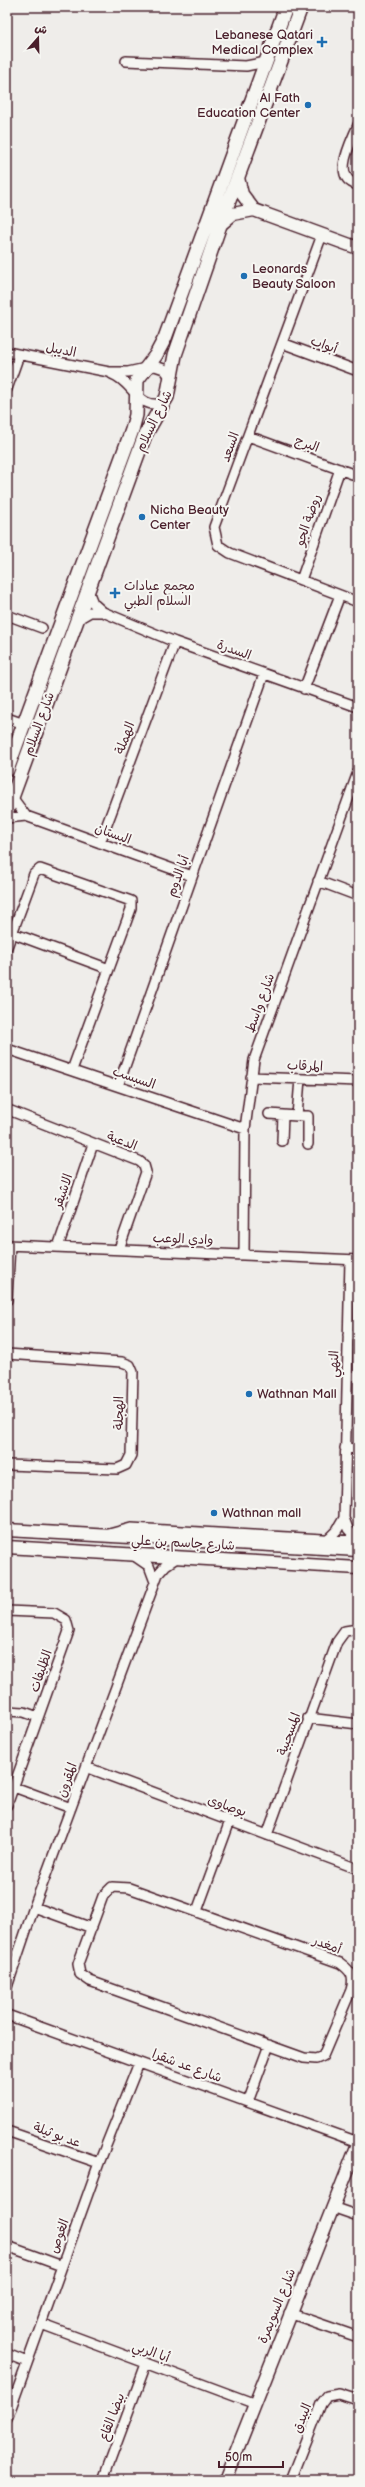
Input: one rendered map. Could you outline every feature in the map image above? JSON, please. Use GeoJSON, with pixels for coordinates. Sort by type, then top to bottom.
{"type":"FeatureCollection","features":[{"type":"Feature","properties":{"kind":"main road","name":"شارع السلام"},"geometry":{"type":"LineString","coordinates":[[7,770],[132,430],[136,409],[136,380],[145,367],[156,356],[165,338],[286,7]]}},
{"type":"Feature","properties":{"kind":"main road","name":"شارع السلام"},"geometry":{"type":"LineString","coordinates":[[7,811],[144,435],[164,403],[172,379],[175,355],[220,224],[301,7]]}},
{"type":"Feature","properties":{"kind":"street"},"geometry":{"type":"LineString","coordinates":[[126,61],[246,66],[266,62]]}},
{"type":"Feature","properties":{"kind":"street"},"geometry":{"type":"LineString","coordinates":[[246,66],[259,79]]}},
{"type":"Feature","properties":{"kind":"street"},"geometry":{"type":"LineString","coordinates":[[358,125],[344,162],[343,170],[350,180],[358,185]]}},
{"type":"Feature","properties":{"kind":"street"},"geometry":{"type":"LineString","coordinates":[[238,178],[242,194],[254,210]]}},
{"type":"Feature","properties":{"kind":"street"},"geometry":{"type":"LineString","coordinates":[[220,224],[233,214],[254,210],[358,248]]}},
{"type":"Feature","properties":{"kind":"street","name":"السعد"},"geometry":{"type":"LineString","coordinates":[[322,235],[214,527],[218,545],[230,553],[358,602]]}},
{"type":"Feature","properties":{"kind":"street","name":"أبواب"},"geometry":{"type":"LineString","coordinates":[[282,343],[358,371]]}},
{"type":"Feature","properties":{"kind":"street","name":"الديبل"},"geometry":{"type":"LineString","coordinates":[[7,352],[109,372],[128,372],[145,367],[160,368],[172,379]]}},
{"type":"Feature","properties":{"kind":"street"},"geometry":{"type":"LineString","coordinates":[[7,389],[19,355]]}},
{"type":"Feature","properties":{"kind":"street","name":"الديبل"},"geometry":{"type":"LineString","coordinates":[[109,372],[122,378],[135,395],[147,404],[164,403]]}},
{"type":"Feature","properties":{"kind":"street","name":"البرج"},"geometry":{"type":"LineString","coordinates":[[248,436],[358,476]]}},
{"type":"Feature","properties":{"kind":"street","name":"روضة الجو"},"geometry":{"type":"LineString","coordinates":[[301,580],[340,470]]}},
{"type":"Feature","properties":{"kind":"street","name":"السدرة"},"geometry":{"type":"LineString","coordinates":[[88,591],[93,603],[103,612],[175,642],[358,707]]}},
{"type":"Feature","properties":{"kind":"street"},"geometry":{"type":"LineString","coordinates":[[304,689],[340,595]]}},
{"type":"Feature","properties":{"kind":"street"},"geometry":{"type":"LineString","coordinates":[[78,619],[90,612],[103,612]]}},
{"type":"Feature","properties":{"kind":"street"},"geometry":{"type":"LineString","coordinates":[[7,616],[42,628]]}},
{"type":"Feature","properties":{"kind":"street","name":"الهملة"},"geometry":{"type":"LineString","coordinates":[[100,843],[175,642]]}},
{"type":"Feature","properties":{"kind":"street","name":"أبا الدوم"},"geometry":{"type":"LineString","coordinates":[[118,1086],[264,674]]}},
{"type":"Feature","properties":{"kind":"street","name":"شارع السلام"},"geometry":{"type":"LineString","coordinates":[[7,718],[24,724]]}},
{"type":"Feature","properties":{"kind":"street","name":"شارع واسط"},"geometry":{"type":"LineString","coordinates":[[244,1254],[245,1129],[254,1060],[358,772]]}},
{"type":"Feature","properties":{"kind":"street"},"geometry":{"type":"LineString","coordinates":[[12,797],[26,816]]}},
{"type":"Feature","properties":{"kind":"street","name":"البستان"},"geometry":{"type":"LineString","coordinates":[[7,818],[26,816],[192,876]]}},
{"type":"Feature","properties":{"kind":"street"},"geometry":{"type":"LineString","coordinates":[[7,947],[34,874],[40,869],[128,898],[132,905],[72,1070]]}},
{"type":"Feature","properties":{"kind":"street"},"geometry":{"type":"LineString","coordinates":[[318,881],[358,896]]}},
{"type":"Feature","properties":{"kind":"street"},"geometry":{"type":"LineString","coordinates":[[12,933],[109,969]]}},
{"type":"Feature","properties":{"kind":"street","name":"السبسب"},"geometry":{"type":"LineString","coordinates":[[7,1046],[11,1050],[245,1129]]}},
{"type":"Feature","properties":{"kind":"street","name":"المرقاب"},"geometry":{"type":"LineString","coordinates":[[251,1077],[358,1081]]}},
{"type":"Feature","properties":{"kind":"street"},"geometry":{"type":"LineString","coordinates":[[297,1116],[300,1079]]}},
{"type":"Feature","properties":{"kind":"street","name":"الدعية"},"geometry":{"type":"LineString","coordinates":[[7,1112],[11,1111],[139,1161],[144,1166],[146,1172],[119,1249]]}},
{"type":"Feature","properties":{"kind":"street"},"geometry":{"type":"LineString","coordinates":[[269,1114],[308,1116],[308,1144]]}},
{"type":"Feature","properties":{"kind":"street"},"geometry":{"type":"LineString","coordinates":[[282,1141],[283,1115]]}},
{"type":"Feature","properties":{"kind":"street","name":"الاشيقر"},"geometry":{"type":"LineString","coordinates":[[58,1247],[93,1144]]}},
{"type":"Feature","properties":{"kind":"street"},"geometry":{"type":"LineString","coordinates":[[7,1300],[8,1245]]}},
{"type":"Feature","properties":{"kind":"street","name":"وادي الوعب"},"geometry":{"type":"LineString","coordinates":[[8,1245],[244,1254],[354,1260]]}},
{"type":"Feature","properties":{"kind":"street","name":"النهي"},"geometry":{"type":"LineString","coordinates":[[344,1518],[348,1335],[354,1260]]}},
{"type":"Feature","properties":{"kind":"street"},"geometry":{"type":"LineString","coordinates":[[348,1335],[358,1336]]}},
{"type":"Feature","properties":{"kind":"street","name":"الهجلة"},"geometry":{"type":"LineString","coordinates":[[7,1354],[122,1362],[130,1365],[133,1372],[131,1455],[126,1465],[117,1469],[7,1465]]}},
{"type":"Feature","properties":{"kind":"street"},"geometry":{"type":"LineString","coordinates":[[345,1448],[358,1449]]}},
{"type":"Feature","properties":{"kind":"street"},"geometry":{"type":"LineString","coordinates":[[327,1540],[337,1530],[344,1518]]}},
{"type":"Feature","properties":{"kind":"street"},"geometry":{"type":"LineString","coordinates":[[344,1518],[348,1529],[358,1541]]}},
{"type":"Feature","properties":{"kind":"street"},"geometry":{"type":"LineString","coordinates":[[107,1535],[131,1528],[358,1541]]}},
{"type":"Feature","properties":{"kind":"street","name":"شارع جاسم بن علي"},"geometry":{"type":"LineString","coordinates":[[7,1530],[358,1550]]}},
{"type":"Feature","properties":{"kind":"street","name":"شارع جاسم بن علي"},"geometry":{"type":"LineString","coordinates":[[7,1547],[358,1568]]}},
{"type":"Feature","properties":{"kind":"street"},"geometry":{"type":"LineString","coordinates":[[131,1554],[148,1566],[155,1582]]}},
{"type":"Feature","properties":{"kind":"street","name":"المقرون"},"geometry":{"type":"LineString","coordinates":[[7,1988],[34,1907],[155,1582],[161,1569],[178,1557]]}},
{"type":"Feature","properties":{"kind":"street","name":"الظليفات"},"geometry":{"type":"LineString","coordinates":[[7,1611],[54,1613],[66,1620],[69,1631],[7,1805]]}},
{"type":"Feature","properties":{"kind":"street","name":"المسحبية"},"geometry":{"type":"LineString","coordinates":[[267,1835],[308,1718],[337,1642],[345,1631],[358,1629]]}},
{"type":"Feature","properties":{"kind":"street"},"geometry":{"type":"LineString","coordinates":[[7,1711],[24,1712],[38,1717]]}},
{"type":"Feature","properties":{"kind":"street"},"geometry":{"type":"LineString","coordinates":[[308,1718],[358,1724]]}},
{"type":"Feature","properties":{"kind":"street","name":"بوصاوى"},"geometry":{"type":"LineString","coordinates":[[86,1767],[358,1869]]}},
{"type":"Feature","properties":{"kind":"street"},"geometry":{"type":"LineString","coordinates":[[14,1787],[71,1808]]}},
{"type":"Feature","properties":{"kind":"street"},"geometry":{"type":"LineString","coordinates":[[197,1911],[230,1821]]}},
{"type":"Feature","properties":{"kind":"street","name":"أمغدر"},"geometry":{"type":"LineString","coordinates":[[112,1887],[129,1888],[340,1963],[350,1971],[354,1979],[351,1990],[323,2056],[316,2059],[304,2058],[90,1981],[80,1974],[78,1964],[92,1928],[103,1896],[112,1887]]}},
{"type":"Feature","properties":{"kind":"street"},"geometry":{"type":"LineString","coordinates":[[34,1907],[92,1928]]}},
{"type":"Feature","properties":{"kind":"street","name":"شارع عد شقرا"},"geometry":{"type":"LineString","coordinates":[[7,2015],[358,2143]]}},
{"type":"Feature","properties":{"kind":"street"},"geometry":{"type":"LineString","coordinates":[[248,2102],[269,2045]]}},
{"type":"Feature","properties":{"kind":"street","name":"الغوص"},"geometry":{"type":"LineString","coordinates":[[7,2419],[99,2163],[139,2063]]}},
{"type":"Feature","properties":{"kind":"street","name":"عد بو ثيلة"},"geometry":{"type":"LineString","coordinates":[[7,2131],[99,2163]]}},
{"type":"Feature","properties":{"kind":"street","name":"شارع السويمرة"},"geometry":{"type":"LineString","coordinates":[[225,2480],[253,2403],[358,2143]]}},
{"type":"Feature","properties":{"kind":"street"},"geometry":{"type":"LineString","coordinates":[[332,2207],[358,2216]]}},
{"type":"Feature","properties":{"kind":"street"},"geometry":{"type":"LineString","coordinates":[[7,2246],[62,2266]]}},
{"type":"Feature","properties":{"kind":"street"},"geometry":{"type":"LineString","coordinates":[[290,2313],[358,2337]]}},
{"type":"Feature","properties":{"kind":"street","name":"أبا الربي"},"geometry":{"type":"LineString","coordinates":[[41,2324],[253,2403]]}},
{"type":"Feature","properties":{"kind":"street"},"geometry":{"type":"LineString","coordinates":[[7,2354],[27,2362]]}},
{"type":"Feature","properties":{"kind":"street","name":"بيضا القاع"},"geometry":{"type":"LineString","coordinates":[[102,2480],[146,2364]]}},
{"type":"Feature","properties":{"kind":"street","name":"البيدق"},"geometry":{"type":"LineString","coordinates":[[291,2480],[321,2404],[327,2396],[339,2394],[358,2400]]}},
{"type":"Feature","properties":{"kind":"place","name":"Lebanese Qatari Medical Complex"},"geometry":{"type":"Point","coordinates":[322,42]}},
{"type":"Feature","properties":{"kind":"place","name":"Al Fath Education Center"},"geometry":{"type":"Point","coordinates":[308,105]}},
{"type":"Feature","properties":{"kind":"place","name":"Leonards Beauty Saloon"},"geometry":{"type":"Point","coordinates":[244,276]}},
{"type":"Feature","properties":{"kind":"place","name":"Nicha Beauty Center"},"geometry":{"type":"Point","coordinates":[142,517]}},
{"type":"Feature","properties":{"kind":"place","name":"مجمع عيادات السلام الطبي"},"geometry":{"type":"Point","coordinates":[115,593]}},
{"type":"Feature","properties":{"kind":"place","name":"Wathnan Mall"},"geometry":{"type":"Point","coordinates":[249,1394]}},
{"type":"Feature","properties":{"kind":"place","name":"Wathnan mall"},"geometry":{"type":"Point","coordinates":[214,1513]}}]}
